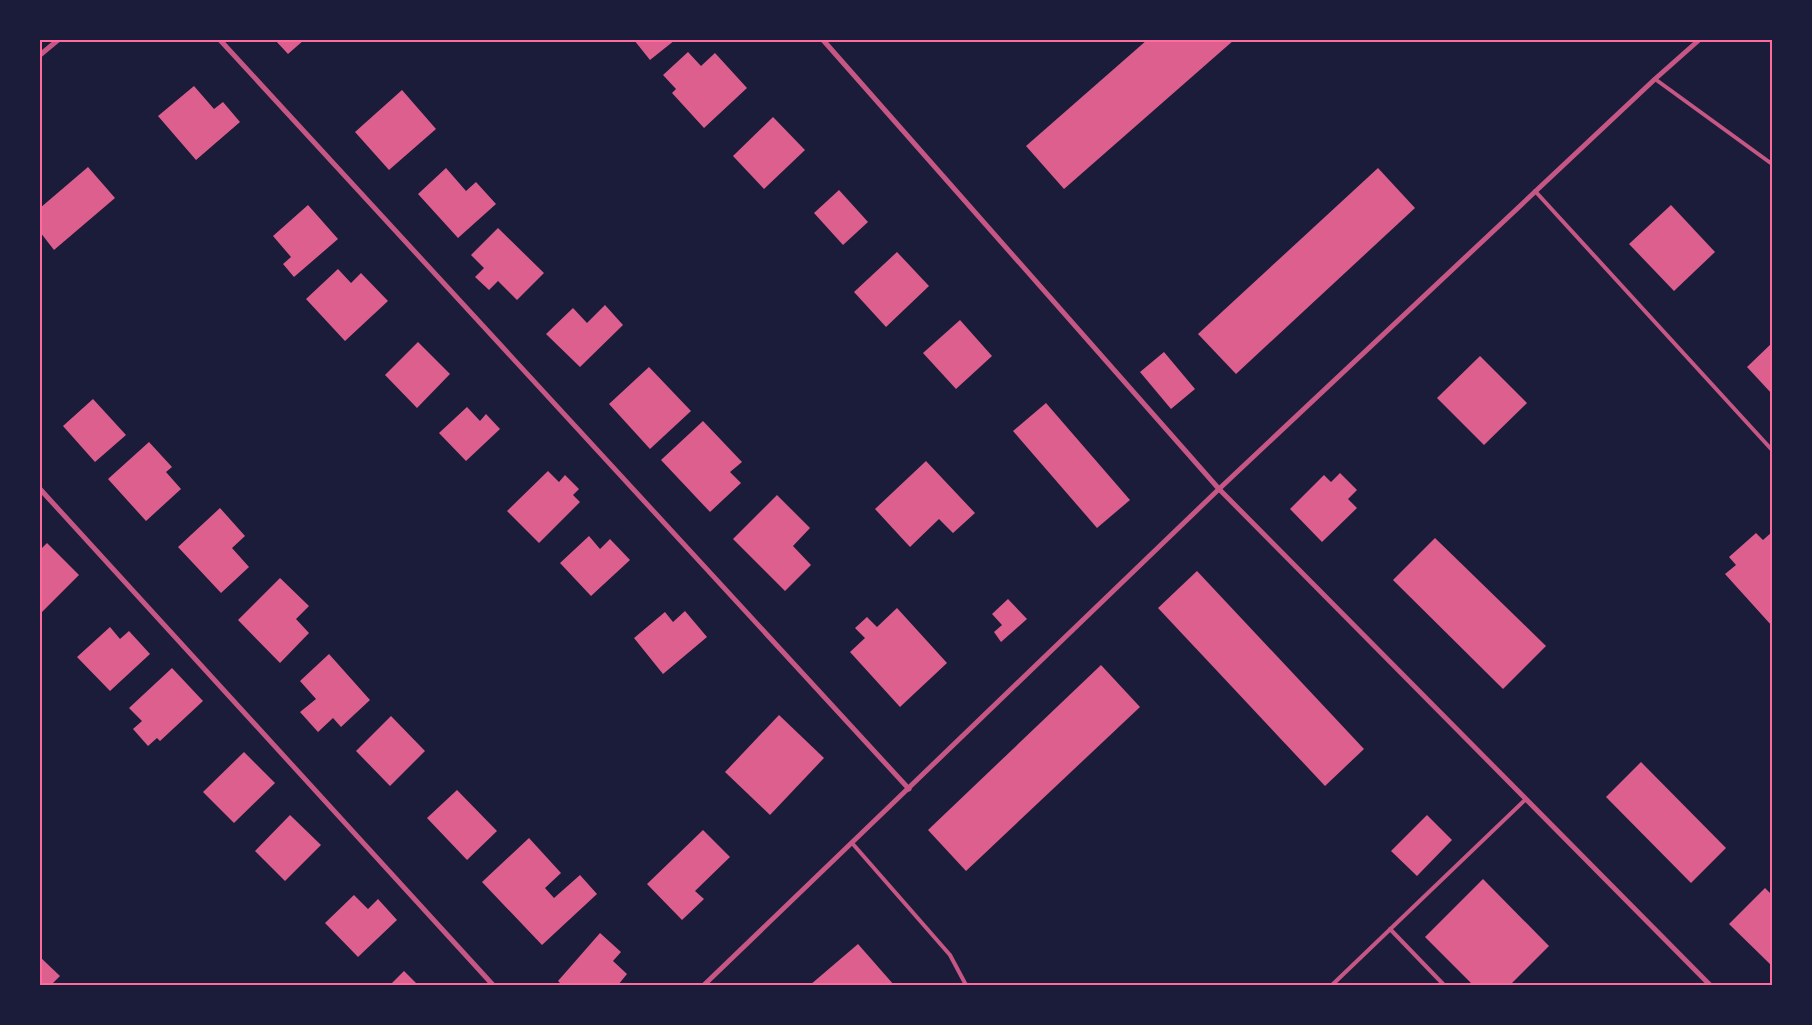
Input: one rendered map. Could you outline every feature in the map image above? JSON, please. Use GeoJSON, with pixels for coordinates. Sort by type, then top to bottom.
{"type":"FeatureCollection","features":[{"type":"Feature","properties":{"kind":"street"},"geometry":{"type":"LineString","coordinates":[[40,55],[58,40]]}},
{"type":"Feature","properties":{"kind":"street"},"geometry":{"type":"LineString","coordinates":[[220,40],[909,788]]}},
{"type":"Feature","properties":{"kind":"street"},"geometry":{"type":"LineString","coordinates":[[823,40],[1219,489],[1710,985]]}},
{"type":"Feature","properties":{"kind":"street"},"geometry":{"type":"LineString","coordinates":[[704,985],[1219,489],[1535,191],[1699,40]]}},
{"type":"Feature","properties":{"kind":"street"},"geometry":{"type":"LineString","coordinates":[[40,489],[493,985]]}},
{"type":"Feature","properties":{"kind":"lane"},"geometry":{"type":"LineString","coordinates":[[1655,79],[1772,164]]}},
{"type":"Feature","properties":{"kind":"lane"},"geometry":{"type":"LineString","coordinates":[[1535,191],[1772,450]]}},
{"type":"Feature","properties":{"kind":"lane"},"geometry":{"type":"LineString","coordinates":[[1332,985],[1526,799]]}},
{"type":"Feature","properties":{"kind":"lane"},"geometry":{"type":"LineString","coordinates":[[852,843],[950,955],[966,985]]}},
{"type":"Feature","properties":{"kind":"lane"},"geometry":{"type":"LineString","coordinates":[[1390,929],[1444,985]]}},
{"type":"Feature","properties":{"kind":"building"},"geometry":{"type":"Polygon","coordinates":[[[275,40],[304,40],[288,54],[275,40]]]}},
{"type":"Feature","properties":{"kind":"building"},"geometry":{"type":"Polygon","coordinates":[[[634,40],[675,40],[650,60],[634,40]]]}},
{"type":"Feature","properties":{"kind":"building"},"geometry":{"type":"Polygon","coordinates":[[[1147,40],[1234,40],[1064,189],[1026,146],[1147,40]]]}},
{"type":"Feature","properties":{"kind":"building"},"geometry":{"type":"Polygon","coordinates":[[[688,52],[701,66],[715,53],[747,88],[704,128],[672,93],[676,89],[663,75],[688,52]]]}},
{"type":"Feature","properties":{"kind":"building"},"geometry":{"type":"Polygon","coordinates":[[[194,86],[214,109],[223,102],[240,122],[196,160],[158,116],[194,86]]]}},
{"type":"Feature","properties":{"kind":"building"},"geometry":{"type":"Polygon","coordinates":[[[402,90],[436,129],[389,170],[355,132],[402,90]]]}},
{"type":"Feature","properties":{"kind":"building"},"geometry":{"type":"Polygon","coordinates":[[[773,117],[805,150],[764,189],[733,156],[773,117]]]}},
{"type":"Feature","properties":{"kind":"building"},"geometry":{"type":"Polygon","coordinates":[[[88,167],[115,198],[54,250],[40,232],[40,208],[88,167]]]}},
{"type":"Feature","properties":{"kind":"building"},"geometry":{"type":"Polygon","coordinates":[[[446,168],[466,191],[476,182],[496,204],[458,238],[418,194],[446,168]]]}},
{"type":"Feature","properties":{"kind":"building"},"geometry":{"type":"Polygon","coordinates":[[[1378,168],[1415,208],[1236,374],[1198,334],[1378,168]]]}},
{"type":"Feature","properties":{"kind":"building"},"geometry":{"type":"Polygon","coordinates":[[[839,190],[868,222],[843,245],[814,213],[839,190]]]}},
{"type":"Feature","properties":{"kind":"building"},"geometry":{"type":"Polygon","coordinates":[[[308,205],[338,239],[294,277],[283,264],[291,257],[273,236],[308,205]]]}},
{"type":"Feature","properties":{"kind":"building"},"geometry":{"type":"Polygon","coordinates":[[[1671,205],[1715,252],[1674,291],[1629,244],[1671,205]]]}},
{"type":"Feature","properties":{"kind":"building"},"geometry":{"type":"Polygon","coordinates":[[[498,228],[544,273],[517,300],[498,281],[489,290],[475,277],[484,268],[471,255],[498,228]]]}},
{"type":"Feature","properties":{"kind":"building"},"geometry":{"type":"Polygon","coordinates":[[[897,252],[929,286],[886,327],[854,292],[897,252]]]}},
{"type":"Feature","properties":{"kind":"building"},"geometry":{"type":"Polygon","coordinates":[[[338,269],[351,283],[361,273],[388,301],[345,341],[306,299],[338,269]]]}},
{"type":"Feature","properties":{"kind":"building"},"geometry":{"type":"Polygon","coordinates":[[[605,305],[623,325],[580,367],[546,334],[573,308],[587,323],[605,305]]]}},
{"type":"Feature","properties":{"kind":"building"},"geometry":{"type":"Polygon","coordinates":[[[960,320],[992,356],[956,389],[923,353],[960,320]]]}},
{"type":"Feature","properties":{"kind":"building"},"geometry":{"type":"Polygon","coordinates":[[[418,342],[450,374],[417,408],[385,375],[418,342]]]}},
{"type":"Feature","properties":{"kind":"building"},"geometry":{"type":"Polygon","coordinates":[[[1772,343],[1772,394],[1747,367],[1772,343]]]}},
{"type":"Feature","properties":{"kind":"building"},"geometry":{"type":"Polygon","coordinates":[[[1164,352],[1195,389],[1171,409],[1140,372],[1164,352]]]}},
{"type":"Feature","properties":{"kind":"building"},"geometry":{"type":"Polygon","coordinates":[[[1480,356],[1527,403],[1484,445],[1437,398],[1480,356]]]}},
{"type":"Feature","properties":{"kind":"building"},"geometry":{"type":"Polygon","coordinates":[[[649,367],[691,411],[650,449],[609,404],[649,367]]]}},
{"type":"Feature","properties":{"kind":"building"},"geometry":{"type":"Polygon","coordinates":[[[93,399],[126,435],[95,462],[63,426],[93,399]]]}},
{"type":"Feature","properties":{"kind":"building"},"geometry":{"type":"Polygon","coordinates":[[[1046,403],[1130,500],[1097,528],[1013,431],[1046,403]]]}},
{"type":"Feature","properties":{"kind":"building"},"geometry":{"type":"Polygon","coordinates":[[[467,407],[480,421],[486,414],[500,429],[466,461],[439,433],[467,407]]]}},
{"type":"Feature","properties":{"kind":"building"},"geometry":{"type":"Polygon","coordinates":[[[703,421],[742,462],[730,472],[741,483],[710,512],[661,460],[703,421]]]}},
{"type":"Feature","properties":{"kind":"building"},"geometry":{"type":"Polygon","coordinates":[[[149,442],[172,467],[166,472],[181,489],[146,521],[108,479],[149,442]]]}},
{"type":"Feature","properties":{"kind":"building"},"geometry":{"type":"Polygon","coordinates":[[[926,461],[975,513],[953,533],[939,519],[910,547],[875,509],[926,461]]]}},
{"type":"Feature","properties":{"kind":"building"},"geometry":{"type":"Polygon","coordinates":[[[548,471],[559,482],[565,475],[579,489],[573,495],[580,502],[539,543],[507,511],[548,471]]]}},
{"type":"Feature","properties":{"kind":"building"},"geometry":{"type":"Polygon","coordinates":[[[1340,473],[1357,490],[1348,499],[1357,508],[1322,542],[1290,509],[1324,475],[1331,482],[1340,473]]]}},
{"type":"Feature","properties":{"kind":"building"},"geometry":{"type":"Polygon","coordinates":[[[777,495],[810,528],[793,546],[811,565],[785,591],[733,539],[777,495]]]}},
{"type":"Feature","properties":{"kind":"building"},"geometry":{"type":"Polygon","coordinates":[[[220,508],[245,536],[232,548],[249,567],[221,593],[178,547],[220,508]]]}},
{"type":"Feature","properties":{"kind":"building"},"geometry":{"type":"Polygon","coordinates":[[[1772,532],[1772,626],[1725,574],[1736,565],[1729,557],[1756,533],[1763,540],[1772,532]]]}},
{"type":"Feature","properties":{"kind":"building"},"geometry":{"type":"Polygon","coordinates":[[[589,536],[600,549],[610,539],[630,560],[591,596],[560,563],[589,536]]]}},
{"type":"Feature","properties":{"kind":"building"},"geometry":{"type":"Polygon","coordinates":[[[1435,538],[1546,646],[1503,689],[1393,580],[1435,538]]]}},
{"type":"Feature","properties":{"kind":"building"},"geometry":{"type":"Polygon","coordinates":[[[47,543],[79,575],[40,614],[40,550],[47,543]]]}},
{"type":"Feature","properties":{"kind":"building"},"geometry":{"type":"Polygon","coordinates":[[[1197,571],[1364,749],[1325,786],[1158,608],[1197,571]]]}},
{"type":"Feature","properties":{"kind":"building"},"geometry":{"type":"Polygon","coordinates":[[[280,578],[309,606],[296,619],[309,633],[280,663],[238,620],[280,578]]]}},
{"type":"Feature","properties":{"kind":"building"},"geometry":{"type":"Polygon","coordinates":[[[1008,599],[1027,619],[1001,642],[994,632],[1002,625],[992,614],[1008,599]]]}},
{"type":"Feature","properties":{"kind":"building"},"geometry":{"type":"Polygon","coordinates":[[[897,608],[947,663],[900,707],[850,652],[865,638],[855,628],[867,617],[877,627],[897,608]]]}},
{"type":"Feature","properties":{"kind":"building"},"geometry":{"type":"Polygon","coordinates":[[[685,611],[707,637],[663,674],[634,638],[665,612],[673,622],[685,611]]]}},
{"type":"Feature","properties":{"kind":"building"},"geometry":{"type":"Polygon","coordinates":[[[110,627],[120,639],[129,631],[150,654],[110,691],[77,657],[110,627]]]}},
{"type":"Feature","properties":{"kind":"building"},"geometry":{"type":"Polygon","coordinates":[[[329,654],[370,700],[341,727],[333,718],[318,732],[300,712],[316,699],[300,681],[329,654]]]}},
{"type":"Feature","properties":{"kind":"building"},"geometry":{"type":"Polygon","coordinates":[[[1101,665],[1140,707],[966,871],[928,830],[1101,665]]]}},
{"type":"Feature","properties":{"kind":"building"},"geometry":{"type":"Polygon","coordinates":[[[172,668],[203,701],[160,741],[157,738],[148,746],[133,729],[142,721],[129,708],[172,668]]]}},
{"type":"Feature","properties":{"kind":"building"},"geometry":{"type":"Polygon","coordinates":[[[779,715],[824,758],[770,815],[725,772],[779,715]]]}},
{"type":"Feature","properties":{"kind":"building"},"geometry":{"type":"Polygon","coordinates":[[[391,716],[425,751],[390,786],[356,751],[391,716]]]}},
{"type":"Feature","properties":{"kind":"building"},"geometry":{"type":"Polygon","coordinates":[[[244,752],[275,783],[234,823],[203,792],[244,752]]]}},
{"type":"Feature","properties":{"kind":"building"},"geometry":{"type":"Polygon","coordinates":[[[1641,762],[1726,848],[1691,883],[1606,797],[1641,762]]]}},
{"type":"Feature","properties":{"kind":"building"},"geometry":{"type":"Polygon","coordinates":[[[457,790],[497,831],[467,860],[427,818],[457,790]]]}},
{"type":"Feature","properties":{"kind":"building"},"geometry":{"type":"Polygon","coordinates":[[[290,815],[321,845],[285,881],[255,851],[290,815]]]}},
{"type":"Feature","properties":{"kind":"building"},"geometry":{"type":"Polygon","coordinates":[[[1427,815],[1452,840],[1417,876],[1391,851],[1427,815]]]}},
{"type":"Feature","properties":{"kind":"building"},"geometry":{"type":"Polygon","coordinates":[[[703,830],[730,857],[695,891],[704,899],[682,920],[647,884],[703,830]]]}},
{"type":"Feature","properties":{"kind":"building"},"geometry":{"type":"Polygon","coordinates":[[[529,838],[561,873],[545,888],[554,898],[580,875],[597,894],[542,945],[482,882],[529,838]]]}},
{"type":"Feature","properties":{"kind":"building"},"geometry":{"type":"Polygon","coordinates":[[[1483,879],[1549,946],[1510,985],[1473,985],[1425,937],[1483,879]]]}},
{"type":"Feature","properties":{"kind":"building"},"geometry":{"type":"Polygon","coordinates":[[[1765,888],[1772,895],[1772,966],[1729,924],[1765,888]]]}},
{"type":"Feature","properties":{"kind":"building"},"geometry":{"type":"Polygon","coordinates":[[[354,895],[368,909],[378,899],[397,920],[358,957],[325,923],[354,895]]]}},
{"type":"Feature","properties":{"kind":"building"},"geometry":{"type":"Polygon","coordinates":[[[600,933],[621,952],[613,961],[627,974],[618,985],[562,985],[558,981],[600,933]]]}},
{"type":"Feature","properties":{"kind":"building"},"geometry":{"type":"Polygon","coordinates":[[[858,944],[894,985],[810,985],[858,944]]]}},
{"type":"Feature","properties":{"kind":"building"},"geometry":{"type":"Polygon","coordinates":[[[40,957],[60,976],[51,985],[40,985],[40,957]]]}},
{"type":"Feature","properties":{"kind":"building"},"geometry":{"type":"Polygon","coordinates":[[[404,971],[418,985],[390,985],[404,971]]]}}]}
